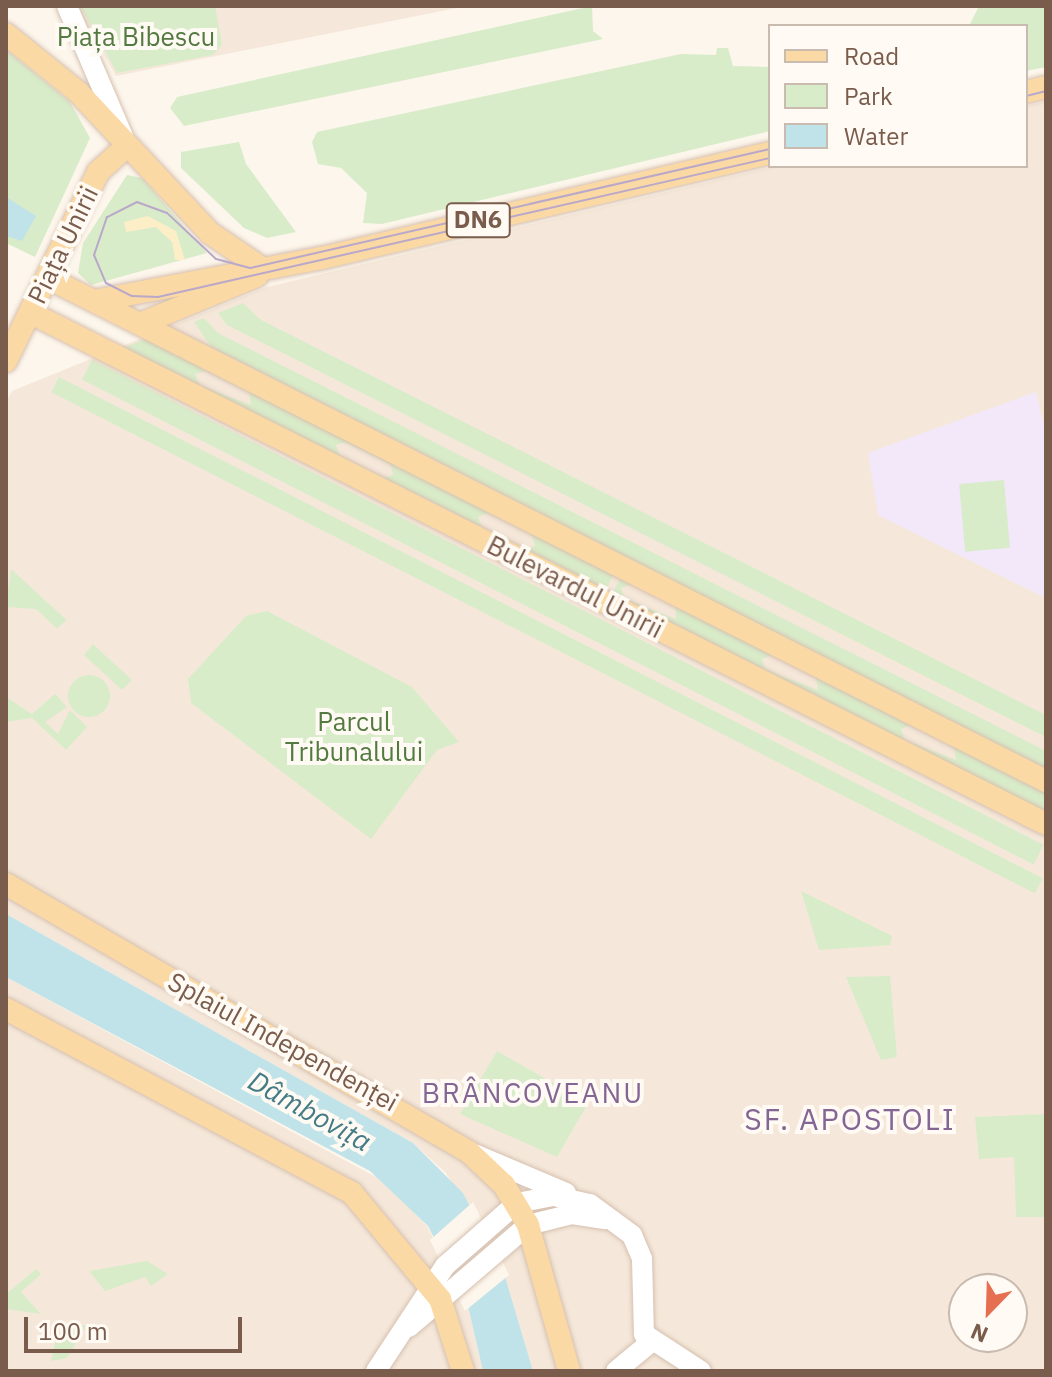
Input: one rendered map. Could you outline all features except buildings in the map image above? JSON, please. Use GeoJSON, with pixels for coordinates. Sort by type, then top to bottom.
{"type":"FeatureCollection","features":[{"type":"Feature","properties":{"kind":"main road"},"geometry":{"type":"LineString","coordinates":[[67,6],[127,146]]}},
{"type":"Feature","properties":{"kind":"main road"},"geometry":{"type":"LineString","coordinates":[[6,34],[95,111],[210,233],[264,270]]}},
{"type":"Feature","properties":{"kind":"main road","name":"Piața Unirii"},"geometry":{"type":"LineString","coordinates":[[6,361],[108,149],[95,111]]}},
{"type":"Feature","properties":{"kind":"main road","name":"Piața Unirii"},"geometry":{"type":"LineString","coordinates":[[98,172],[127,146]]}},
{"type":"Feature","properties":{"kind":"main road","name":"DN6"},"geometry":{"type":"LineString","coordinates":[[140,324],[264,270],[768,153]]}},
{"type":"Feature","properties":{"kind":"main road"},"geometry":{"type":"LineString","coordinates":[[48,278],[94,301],[217,273],[264,270]]}},
{"type":"Feature","properties":{"kind":"main road","name":"Bulevardul Unirii"},"geometry":{"type":"LineString","coordinates":[[94,301],[1046,781]]}},
{"type":"Feature","properties":{"kind":"main road"},"geometry":{"type":"LineString","coordinates":[[188,303],[182,329],[191,350]]}},
{"type":"Feature","properties":{"kind":"main road","name":"Bulevardul Unirii"},"geometry":{"type":"LineString","coordinates":[[31,313],[1046,824]]}},
{"type":"Feature","properties":{"kind":"main road","name":"Splaiul Independenței"},"geometry":{"type":"LineString","coordinates":[[6,884],[469,1152],[517,1203],[528,1225],[569,1371]]}},
{"type":"Feature","properties":{"kind":"main road"},"geometry":{"type":"LineString","coordinates":[[6,1009],[342,1186],[442,1284],[463,1371]]}},
{"type":"Feature","properties":{"kind":"main road"},"geometry":{"type":"LineString","coordinates":[[469,1152],[577,1198],[616,1222],[640,1248],[642,1326],[651,1342],[701,1371]]}},
{"type":"Feature","properties":{"kind":"main road"},"geometry":{"type":"LineString","coordinates":[[384,1371],[407,1328],[494,1223],[517,1203],[577,1198]]}},
{"type":"Feature","properties":{"kind":"main road"},"geometry":{"type":"LineString","coordinates":[[376,1371],[442,1284],[505,1245],[528,1225],[572,1214],[616,1222]]}},
{"type":"Feature","properties":{"kind":"main road"},"geometry":{"type":"LineString","coordinates":[[616,1371],[651,1342]]}},
{"type":"Feature","properties":{"kind":"shaded area"},"geometry":{"type":"Polygon","coordinates":[[[76,6],[467,6],[116,76],[76,6]]]}},
{"type":"Feature","properties":{"kind":"shaded area"},"geometry":{"type":"Polygon","coordinates":[[[1046,101],[1046,1371],[533,1371],[504,1273],[446,1173],[413,1143],[6,914],[6,402],[12,391],[267,287],[769,168],[1028,168],[1028,106],[1046,101]]]}},
{"type":"Feature","properties":{"kind":"shaded area"},"geometry":{"type":"Polygon","coordinates":[[[1036,392],[1046,436],[1046,598],[878,515],[868,453],[1036,392]]]}},
{"type":"Feature","properties":{"kind":"shaded area"},"geometry":{"type":"Polygon","coordinates":[[[6,977],[385,1182],[427,1226],[468,1306],[483,1371],[6,1371],[6,977]]]}},
{"type":"Feature","properties":{"kind":"green space","name":"Piața Bibescu"},"geometry":{"type":"Polygon","coordinates":[[[80,6],[215,6],[222,44],[213,55],[117,73],[80,6]]]}},
{"type":"Feature","properties":{"kind":"green space"},"geometry":{"type":"Polygon","coordinates":[[[592,6],[593,31],[603,39],[184,126],[170,108],[177,97],[592,6]]]}},
{"type":"Feature","properties":{"kind":"green space"},"geometry":{"type":"Polygon","coordinates":[[[979,6],[1046,6],[1046,67],[1028,71],[1028,24],[970,24],[979,6]]]}},
{"type":"Feature","properties":{"kind":"green space"},"geometry":{"type":"Polygon","coordinates":[[[717,48],[728,48],[733,66],[768,67],[768,131],[382,224],[363,223],[367,193],[341,168],[318,164],[312,142],[317,132],[681,54],[716,55],[717,48]]]}},
{"type":"Feature","properties":{"kind":"green space"},"geometry":{"type":"Polygon","coordinates":[[[6,50],[70,102],[90,138],[35,257],[6,243],[6,50]]]}},
{"type":"Feature","properties":{"kind":"green space"},"geometry":{"type":"Polygon","coordinates":[[[239,142],[246,164],[296,232],[267,238],[244,228],[181,168],[181,152],[239,142]]]}},
{"type":"Feature","properties":{"kind":"green space"},"geometry":{"type":"Polygon","coordinates":[[[127,175],[142,178],[207,253],[91,285],[78,273],[83,243],[127,175]]]}},
{"type":"Feature","properties":{"kind":"green space"},"geometry":{"type":"Polygon","coordinates":[[[243,303],[261,320],[1046,715],[1046,737],[227,325],[218,313],[243,303]]]}},
{"type":"Feature","properties":{"kind":"green space"},"geometry":{"type":"Polygon","coordinates":[[[204,318],[218,333],[1046,751],[1046,769],[211,347],[194,322],[204,318]]]}},
{"type":"Feature","properties":{"kind":"green space"},"geometry":{"type":"Polygon","coordinates":[[[147,338],[614,574],[605,592],[123,348],[147,338]],[[206,371],[195,374],[200,385],[251,405],[249,392],[206,371]],[[346,442],[336,445],[340,456],[383,478],[393,475],[390,464],[346,442]],[[488,513],[478,517],[482,527],[525,549],[535,546],[532,535],[488,513]]]}},
{"type":"Feature","properties":{"kind":"green space"},"geometry":{"type":"Polygon","coordinates":[[[92,360],[1044,845],[1034,864],[82,380],[92,360]]]}},
{"type":"Feature","properties":{"kind":"green space"},"geometry":{"type":"Polygon","coordinates":[[[59,377],[1043,878],[1035,893],[51,392],[59,377]]]}},
{"type":"Feature","properties":{"kind":"green space"},"geometry":{"type":"Polygon","coordinates":[[[1004,480],[1010,548],[965,552],[959,484],[1004,480]]]}},
{"type":"Feature","properties":{"kind":"green space"},"geometry":{"type":"Polygon","coordinates":[[[11,569],[85,637],[66,620],[57,629],[36,609],[6,607],[11,569]]]}},
{"type":"Feature","properties":{"kind":"green space"},"geometry":{"type":"Polygon","coordinates":[[[621,577],[1046,791],[1046,814],[612,595],[621,577]],[[631,584],[621,588],[625,599],[676,619],[675,606],[631,584]],[[772,655],[762,659],[766,670],[818,690],[816,677],[772,655]],[[911,725],[901,729],[905,740],[956,760],[954,747],[911,725]]]}},
{"type":"Feature","properties":{"kind":"green space","name":"Parcul Tribunalului"},"geometry":{"type":"Polygon","coordinates":[[[267,611],[412,687],[459,742],[437,750],[371,839],[191,703],[188,679],[246,616],[267,611]]]}},
{"type":"Feature","properties":{"kind":"green space"},"geometry":{"type":"Polygon","coordinates":[[[93,644],[132,680],[122,690],[84,655],[93,644]]]}},
{"type":"Feature","properties":{"kind":"green space"},"geometry":{"type":"Polygon","coordinates":[[[89,675],[104,681],[110,696],[104,711],[89,717],[74,711],[68,696],[74,681],[89,675]]]}},
{"type":"Feature","properties":{"kind":"green space"},"geometry":{"type":"Polygon","coordinates":[[[55,694],[67,707],[45,722],[58,734],[70,710],[87,727],[66,750],[32,718],[6,722],[6,697],[32,714],[55,694]]]}},
{"type":"Feature","properties":{"kind":"green space"},"geometry":{"type":"Polygon","coordinates":[[[801,891],[892,936],[890,945],[819,950],[801,891]]]}},
{"type":"Feature","properties":{"kind":"green space"},"geometry":{"type":"Polygon","coordinates":[[[890,976],[897,1057],[881,1060],[846,977],[890,976]]]}},
{"type":"Feature","properties":{"kind":"green space"},"geometry":{"type":"Polygon","coordinates":[[[497,1051],[588,1103],[557,1157],[460,1114],[497,1051]]]}},
{"type":"Feature","properties":{"kind":"green space"},"geometry":{"type":"Polygon","coordinates":[[[1046,1114],[1046,1217],[1016,1217],[1014,1157],[979,1159],[975,1117],[1046,1114]]]}},
{"type":"Feature","properties":{"kind":"green space"},"geometry":{"type":"Polygon","coordinates":[[[147,1261],[168,1274],[151,1286],[145,1277],[105,1291],[89,1271],[147,1261]]]}},
{"type":"Feature","properties":{"kind":"green space"},"geometry":{"type":"Polygon","coordinates":[[[36,1269],[41,1274],[21,1292],[41,1314],[6,1309],[6,1294],[36,1269]]]}},
{"type":"Feature","properties":{"kind":"green space"},"geometry":{"type":"Polygon","coordinates":[[[87,1324],[67,1358],[51,1361],[57,1334],[87,1324]]]}},
{"type":"Feature","properties":{"kind":"sand"},"geometry":{"type":"Polygon","coordinates":[[[148,216],[176,231],[185,260],[175,260],[172,242],[156,227],[126,232],[124,222],[148,216]]]}},
{"type":"Feature","properties":{"kind":"water"},"geometry":{"type":"Polygon","coordinates":[[[6,197],[36,216],[22,241],[6,236],[6,197]]]}},
{"type":"Feature","properties":{"kind":"water","name":"Dâmbovița"},"geometry":{"type":"Polygon","coordinates":[[[6,914],[413,1143],[463,1193],[504,1273],[533,1371],[483,1371],[468,1306],[428,1226],[370,1171],[6,977],[6,914]]]}},
{"type":"Feature","properties":{"kind":"pier"},"geometry":{"type":"Polygon","coordinates":[[[473,1202],[509,1275],[465,1311],[430,1240],[473,1202]]]}},
{"type":"Feature","properties":{"kind":"tram line"},"geometry":{"type":"LineString","coordinates":[[1028,96],[1046,91]]}},
{"type":"Feature","properties":{"kind":"tram line"},"geometry":{"type":"LineString","coordinates":[[768,149],[250,268],[216,259],[167,213],[137,202],[107,217],[94,255],[106,283],[132,296],[158,297],[768,158]]}},
{"type":"Feature","properties":{"kind":"district","name":"BRÂNCOVEANU"},"geometry":{"type":"Point","coordinates":[533,1093]}},
{"type":"Feature","properties":{"kind":"district","name":"SF. APOSTOLI"},"geometry":{"type":"Point","coordinates":[850,1119]}}]}
